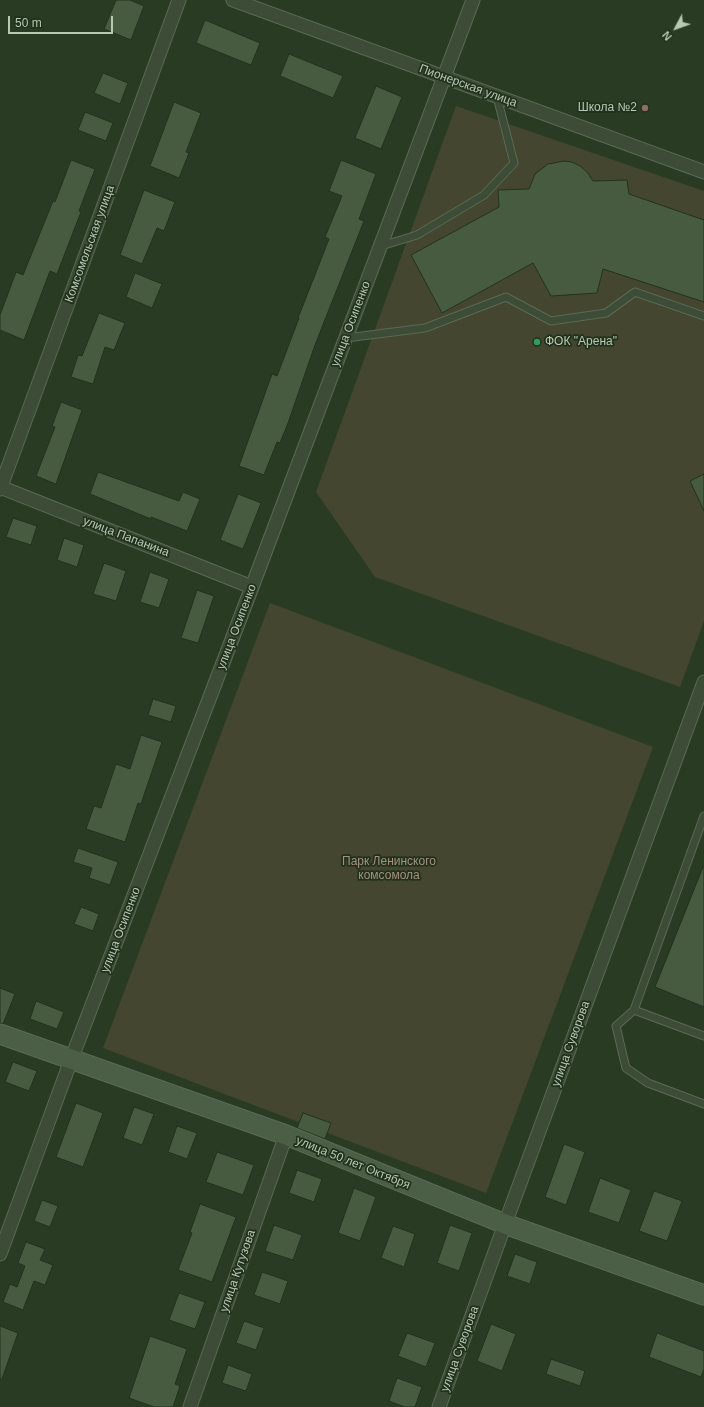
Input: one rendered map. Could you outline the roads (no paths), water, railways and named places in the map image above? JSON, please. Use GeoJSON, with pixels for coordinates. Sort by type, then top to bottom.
{"type":"FeatureCollection","features":[{"type":"Feature","properties":{"kind":"street","name":"Комсомольская улица"},"geometry":{"type":"LineString","coordinates":[[0,488],[179,0]]}},
{"type":"Feature","properties":{"kind":"street","name":"Пионерская улица"},"geometry":{"type":"LineString","coordinates":[[233,0],[704,172]]}},
{"type":"Feature","properties":{"kind":"street","name":"улица Осипенко"},"geometry":{"type":"LineString","coordinates":[[0,1254],[71,1060],[252,587],[473,0]]}},
{"type":"Feature","properties":{"kind":"street","name":"улица Папанина"},"geometry":{"type":"LineString","coordinates":[[0,488],[252,587]]}},
{"type":"Feature","properties":{"kind":"street","name":"улица Суворова"},"geometry":{"type":"LineString","coordinates":[[440,1407],[505,1224],[704,682]]}},
{"type":"Feature","properties":{"kind":"street","name":"улица 50 лет Октября"},"geometry":{"type":"LineString","coordinates":[[0,1034],[286,1136],[505,1224],[704,1295]]}},
{"type":"Feature","properties":{"kind":"street","name":"улица Кутузова"},"geometry":{"type":"LineString","coordinates":[[190,1407],[286,1136]]}},
{"type":"Feature","properties":{"kind":"lane"},"geometry":{"type":"LineString","coordinates":[[381,246],[417,235],[484,195],[514,163],[497,97]]}},
{"type":"Feature","properties":{"kind":"lane"},"geometry":{"type":"LineString","coordinates":[[346,338],[425,328],[506,297],[552,321],[606,312],[635,292],[704,316]]}},
{"type":"Feature","properties":{"kind":"lane"},"geometry":{"type":"LineString","coordinates":[[704,816],[634,1010],[616,1026],[626,1068],[648,1083],[704,1104]]}},
{"type":"Feature","properties":{"kind":"lane"},"geometry":{"type":"LineString","coordinates":[[634,1010],[704,1036]]}},
{"type":"Feature","properties":{"kind":"place","name":"Школа №2"},"geometry":{"type":"Point","coordinates":[645,108]}},
{"type":"Feature","properties":{"kind":"place","name":"ФОК \"Арена\""},"geometry":{"type":"Point","coordinates":[537,342]}},
{"type":"Feature","properties":{"kind":"park label","name":"Парк Ленинского комсомола"},"geometry":{"type":"Point","coordinates":[389,869]}}]}
